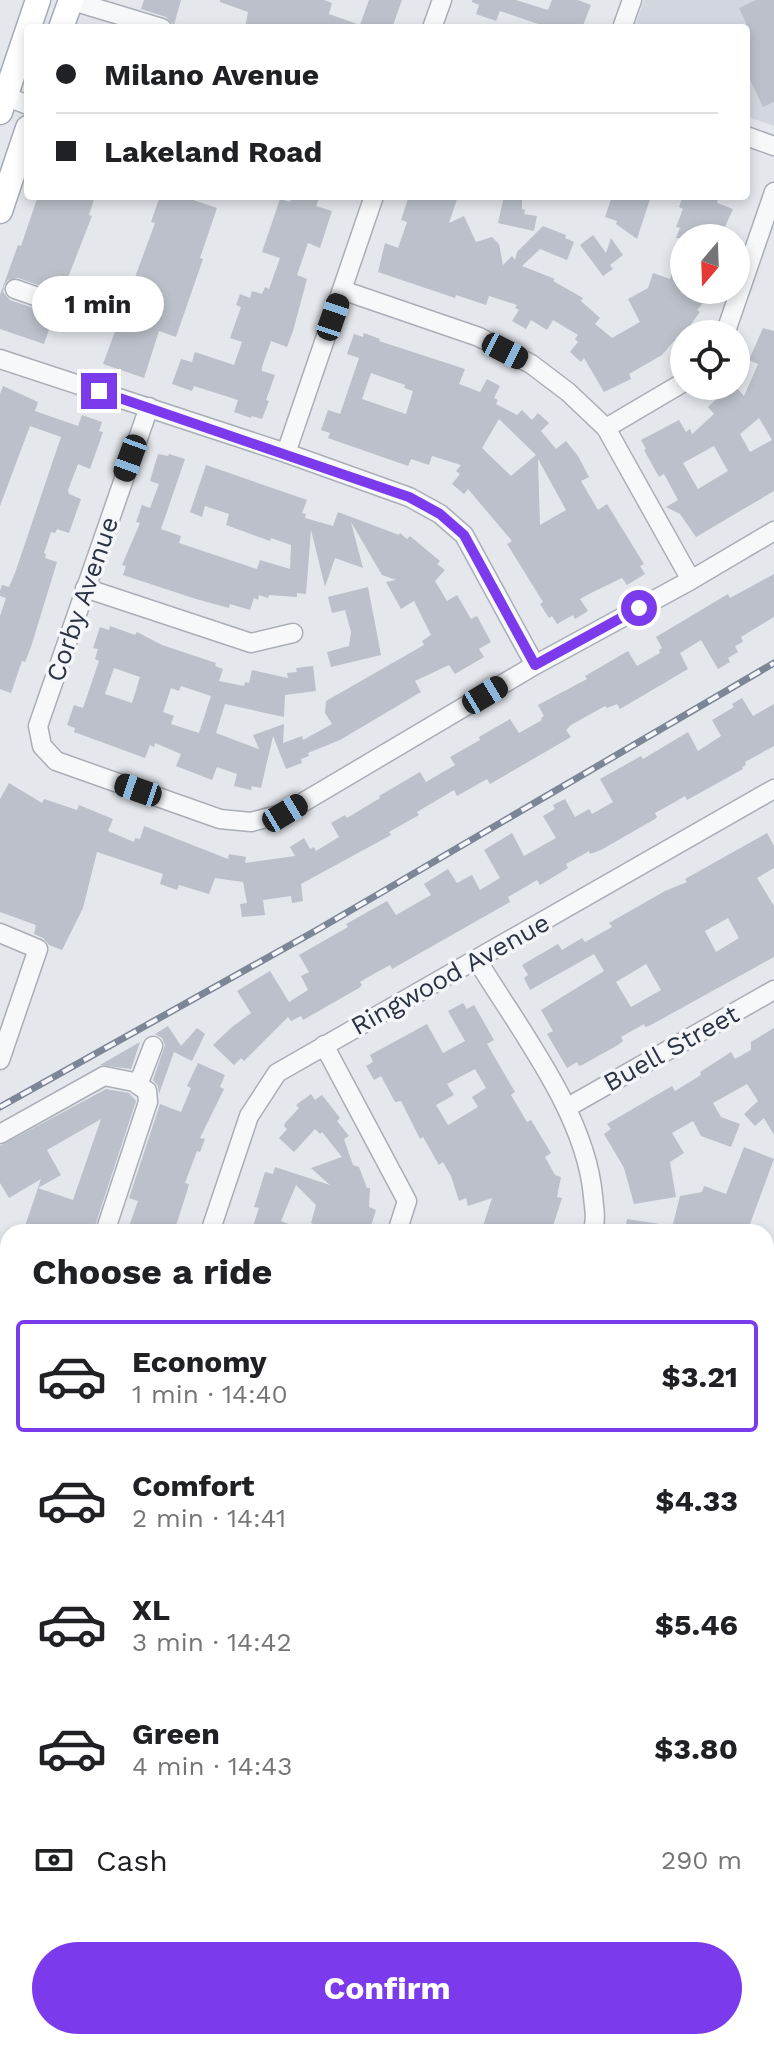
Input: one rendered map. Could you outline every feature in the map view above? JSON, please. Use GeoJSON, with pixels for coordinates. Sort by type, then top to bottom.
{"type":"FeatureCollection","features":[{"type":"Feature","properties":{"kind":"main road"},"geometry":{"type":"LineString","coordinates":[[32,24],[38,0]]}},
{"type":"Feature","properties":{"kind":"main road"},"geometry":{"type":"LineString","coordinates":[[62,24],[70,0]]}},
{"type":"Feature","properties":{"kind":"main road"},"geometry":{"type":"LineString","coordinates":[[11,104],[24,54]]}},
{"type":"Feature","properties":{"kind":"main road"},"geometry":{"type":"LineString","coordinates":[[0,211],[24,140]]}},
{"type":"Feature","properties":{"kind":"street"},"geometry":{"type":"LineString","coordinates":[[70,0],[122,22]]}},
{"type":"Feature","properties":{"kind":"street"},"geometry":{"type":"LineString","coordinates":[[433,24],[442,0]]}},
{"type":"Feature","properties":{"kind":"street"},"geometry":{"type":"LineString","coordinates":[[623,24],[632,0]]}},
{"type":"Feature","properties":{"kind":"street"},"geometry":{"type":"LineString","coordinates":[[750,137],[772,143]]}},
{"type":"Feature","properties":{"kind":"street"},"geometry":{"type":"LineString","coordinates":[[730,320],[774,192]]}},
{"type":"Feature","properties":{"kind":"street"},"geometry":{"type":"LineString","coordinates":[[286,453],[373,200]]}},
{"type":"Feature","properties":{"kind":"street"},"geometry":{"type":"LineString","coordinates":[[15,289],[87,314]]}},
{"type":"Feature","properties":{"kind":"street"},"geometry":{"type":"LineString","coordinates":[[342,290],[479,337],[531,364],[568,392],[606,428],[691,580]]}},
{"type":"Feature","properties":{"kind":"street"},"geometry":{"type":"LineString","coordinates":[[0,359],[286,453],[409,497],[440,514],[464,535],[535,665],[774,531]]}},
{"type":"Feature","properties":{"kind":"street"},"geometry":{"type":"LineString","coordinates":[[606,428],[670,390]]}},
{"type":"Feature","properties":{"kind":"street","name":"Corby Avenue"},"geometry":{"type":"LineString","coordinates":[[149,407],[38,726],[42,746],[56,761],[220,819],[251,822],[285,813],[535,665]]}},
{"type":"Feature","properties":{"kind":"street"},"geometry":{"type":"LineString","coordinates":[[85,588],[251,643],[293,633]]}},
{"type":"Feature","properties":{"kind":"street","name":"Ringwood Avenue"},"geometry":{"type":"LineString","coordinates":[[213,1224],[249,1116],[277,1073],[774,789]]}},
{"type":"Feature","properties":{"kind":"street"},"geometry":{"type":"LineString","coordinates":[[0,933],[38,949],[0,1060]]}},
{"type":"Feature","properties":{"kind":"street"},"geometry":{"type":"LineString","coordinates":[[477,960],[568,1107],[591,1167],[595,1224]]}},
{"type":"Feature","properties":{"kind":"street","name":"Buell Street"},"geometry":{"type":"LineString","coordinates":[[568,1107],[774,990]]}},
{"type":"Feature","properties":{"kind":"street"},"geometry":{"type":"LineString","coordinates":[[324,1045],[407,1201],[400,1224]]}},
{"type":"Feature","properties":{"kind":"street"},"geometry":{"type":"LineString","coordinates":[[138,1085],[153,1046]]}},
{"type":"Feature","properties":{"kind":"street"},"geometry":{"type":"LineString","coordinates":[[0,1134],[104,1076],[138,1085],[147,1091],[148,1102],[108,1224]]}},
{"type":"Feature","properties":{"kind":"shaded area"},"geometry":{"type":"Polygon","coordinates":[[[644,0],[774,0],[774,126],[750,117],[750,24],[635,24],[644,0]]]}},
{"type":"Feature","properties":{"kind":"building"},"geometry":{"type":"Polygon","coordinates":[[[144,0],[181,0],[174,24],[166,17],[141,9],[144,0]]]}},
{"type":"Feature","properties":{"kind":"building"},"geometry":{"type":"Polygon","coordinates":[[[324,0],[332,3],[329,14],[357,24],[246,24],[248,12],[220,2],[324,0]]]}},
{"type":"Feature","properties":{"kind":"building"},"geometry":{"type":"Polygon","coordinates":[[[369,0],[402,0],[393,24],[360,24],[369,0]]]}},
{"type":"Feature","properties":{"kind":"building"},"geometry":{"type":"Polygon","coordinates":[[[516,0],[548,10],[552,0],[578,0],[591,5],[584,24],[538,24],[500,11],[496,21],[476,14],[479,5],[472,2],[516,0]]]}},
{"type":"Feature","properties":{"kind":"building"},"geometry":{"type":"Polygon","coordinates":[[[756,0],[774,0],[774,102],[763,107],[750,79],[750,24],[746,24],[739,8],[756,0]]]}},
{"type":"Feature","properties":{"kind":"building"},"geometry":{"type":"Polygon","coordinates":[[[37,200],[94,200],[89,215],[92,216],[62,293],[18,278],[8,280],[4,286],[3,292],[10,300],[54,315],[44,344],[0,329],[0,295],[18,245],[21,246],[37,200]]]}},
{"type":"Feature","properties":{"kind":"building"},"geometry":{"type":"Polygon","coordinates":[[[159,200],[193,200],[217,208],[176,337],[159,331],[144,378],[103,364],[155,223],[151,222],[159,200]]]}},
{"type":"Feature","properties":{"kind":"building"},"geometry":{"type":"Polygon","coordinates":[[[280,200],[318,200],[316,206],[332,211],[320,248],[308,243],[297,275],[307,279],[293,331],[287,347],[271,341],[262,367],[262,371],[275,375],[266,400],[269,401],[262,419],[251,418],[234,412],[238,400],[194,386],[192,391],[172,384],[181,359],[192,362],[195,352],[234,365],[242,342],[230,338],[241,307],[236,305],[240,294],[250,298],[252,291],[262,294],[265,287],[269,289],[280,258],[262,252],[280,200]]]}},
{"type":"Feature","properties":{"kind":"building"},"geometry":{"type":"Polygon","coordinates":[[[408,200],[457,200],[449,223],[464,216],[476,242],[492,237],[499,244],[503,265],[512,256],[515,260],[517,252],[543,226],[566,235],[565,238],[574,242],[567,260],[540,249],[522,266],[555,279],[553,281],[583,298],[581,301],[600,318],[595,324],[612,338],[640,322],[628,299],[648,288],[653,273],[670,279],[670,304],[702,304],[697,310],[700,312],[694,320],[670,320],[670,346],[662,355],[629,374],[631,379],[604,392],[584,358],[581,362],[570,352],[578,342],[575,339],[578,335],[553,320],[547,330],[531,320],[526,329],[512,321],[519,310],[515,308],[517,305],[489,296],[486,305],[456,295],[455,298],[378,272],[385,243],[398,248],[407,222],[401,220],[408,200]]]}},
{"type":"Feature","properties":{"kind":"building"},"geometry":{"type":"Polygon","coordinates":[[[503,200],[522,200],[524,214],[537,216],[534,231],[498,223],[503,200]]]}},
{"type":"Feature","properties":{"kind":"building"},"geometry":{"type":"Polygon","coordinates":[[[611,200],[650,200],[637,239],[616,224],[617,221],[605,217],[611,200]]]}},
{"type":"Feature","properties":{"kind":"building"},"geometry":{"type":"Polygon","coordinates":[[[682,200],[718,200],[717,203],[733,209],[726,224],[677,224],[683,209],[679,207],[682,200]]]}},
{"type":"Feature","properties":{"kind":"building"},"geometry":{"type":"Polygon","coordinates":[[[593,235],[606,253],[611,238],[623,255],[610,265],[613,269],[603,276],[580,245],[593,235]]]}},
{"type":"Feature","properties":{"kind":"building"},"geometry":{"type":"Polygon","coordinates":[[[763,328],[774,331],[774,491],[696,537],[680,514],[666,507],[678,500],[664,474],[659,477],[641,440],[679,420],[686,432],[690,429],[692,434],[714,414],[708,407],[716,400],[750,400],[750,382],[758,364],[750,358],[763,328]],[[759,418],[740,434],[750,452],[772,440],[759,418]],[[714,446],[683,463],[698,489],[728,471],[714,446]]]}},
{"type":"Feature","properties":{"kind":"building"},"geometry":{"type":"Polygon","coordinates":[[[364,333],[379,341],[465,369],[459,384],[480,392],[487,379],[500,386],[494,398],[498,400],[496,404],[517,415],[522,410],[532,420],[538,413],[549,423],[541,431],[556,449],[566,441],[578,456],[589,477],[581,481],[598,510],[607,504],[644,564],[640,566],[645,574],[627,585],[622,578],[580,599],[588,611],[557,624],[540,604],[543,602],[507,544],[512,541],[468,489],[464,494],[452,484],[460,474],[456,471],[461,465],[432,456],[429,465],[411,459],[408,466],[328,438],[330,433],[321,430],[328,410],[340,414],[359,358],[347,354],[354,334],[363,337],[364,333]],[[371,373],[362,399],[406,414],[413,391],[371,373]],[[499,419],[482,448],[511,476],[536,455],[499,419]],[[538,459],[540,525],[566,510],[538,459]]]}},
{"type":"Feature","properties":{"kind":"building"},"geometry":{"type":"Polygon","coordinates":[[[3,386],[38,402],[35,411],[78,426],[82,415],[102,422],[99,431],[103,432],[90,469],[78,464],[68,490],[69,494],[81,499],[69,533],[57,529],[55,533],[51,532],[45,558],[57,562],[31,647],[25,662],[22,661],[11,693],[0,689],[0,616],[6,598],[0,596],[0,591],[2,585],[9,587],[15,573],[61,437],[30,426],[0,506],[0,394],[3,386]]]}},
{"type":"Feature","properties":{"kind":"building"},"geometry":{"type":"Polygon","coordinates":[[[158,454],[185,459],[161,529],[181,536],[179,543],[257,569],[260,560],[290,569],[291,545],[226,525],[229,514],[205,506],[202,517],[190,512],[206,465],[307,500],[302,513],[306,514],[305,518],[333,526],[338,512],[400,533],[407,539],[410,536],[440,561],[437,564],[445,570],[435,581],[447,601],[457,595],[471,619],[477,616],[491,642],[479,649],[484,657],[455,674],[449,665],[415,681],[421,692],[340,740],[308,753],[309,756],[301,759],[302,763],[286,769],[273,736],[261,788],[252,786],[251,790],[234,786],[237,774],[217,767],[212,780],[176,766],[181,754],[155,743],[154,747],[150,745],[145,758],[74,732],[75,728],[67,725],[74,705],[83,708],[99,661],[95,659],[98,649],[93,648],[100,627],[109,630],[110,626],[135,635],[137,632],[162,645],[216,663],[215,666],[223,669],[219,681],[244,686],[245,682],[249,683],[252,670],[288,678],[287,673],[297,672],[296,668],[313,666],[316,691],[285,695],[284,717],[225,704],[216,733],[259,749],[253,735],[284,724],[283,743],[302,736],[303,740],[332,724],[325,713],[326,701],[424,645],[422,641],[431,635],[414,601],[401,609],[386,582],[396,580],[382,575],[351,522],[363,568],[335,558],[325,587],[311,530],[306,594],[297,593],[297,597],[269,595],[268,598],[259,595],[258,600],[254,598],[250,610],[196,599],[123,575],[126,566],[122,565],[140,523],[136,522],[142,505],[150,508],[159,484],[150,481],[158,454]],[[114,668],[105,694],[132,703],[140,677],[114,668]],[[181,686],[179,691],[171,688],[163,712],[174,716],[171,724],[199,733],[211,696],[181,686]]]}},
{"type":"Feature","properties":{"kind":"building"},"geometry":{"type":"Polygon","coordinates":[[[774,574],[774,617],[741,637],[743,642],[735,646],[738,652],[728,658],[730,662],[718,669],[701,640],[680,653],[688,669],[620,709],[617,704],[605,706],[571,725],[566,730],[571,737],[490,784],[487,779],[457,796],[454,790],[417,812],[419,815],[389,832],[391,835],[301,884],[303,901],[292,903],[291,896],[263,900],[265,915],[242,917],[240,904],[247,903],[243,882],[215,878],[209,894],[179,885],[177,890],[160,884],[163,874],[97,852],[83,908],[62,950],[34,934],[36,925],[0,912],[0,799],[9,783],[42,803],[44,799],[77,810],[79,805],[113,819],[108,831],[134,842],[135,838],[140,839],[144,826],[228,859],[229,854],[246,857],[245,863],[295,856],[290,847],[304,838],[310,849],[314,847],[316,851],[339,837],[331,823],[345,815],[347,818],[420,772],[426,782],[455,765],[450,757],[510,719],[519,733],[542,720],[544,716],[538,705],[587,679],[585,676],[628,651],[637,666],[660,653],[662,648],[656,637],[728,594],[730,598],[774,574]]]}},
{"type":"Feature","properties":{"kind":"building"},"geometry":{"type":"Polygon","coordinates":[[[368,587],[381,655],[331,667],[327,652],[349,646],[351,632],[345,610],[332,613],[328,597],[368,587]]]}},
{"type":"Feature","properties":{"kind":"building"},"geometry":{"type":"Polygon","coordinates":[[[742,698],[753,716],[774,704],[774,746],[745,762],[743,769],[687,800],[685,796],[655,813],[655,819],[601,850],[590,854],[589,851],[566,864],[568,868],[540,885],[537,880],[508,897],[510,902],[392,969],[390,965],[370,976],[360,982],[362,985],[359,988],[303,1020],[301,1016],[291,1021],[288,1017],[244,1061],[241,1058],[234,1065],[213,1045],[251,1013],[237,991],[270,971],[289,1002],[308,990],[301,976],[309,972],[299,955],[387,901],[396,915],[431,895],[424,884],[448,869],[457,883],[472,875],[480,890],[500,878],[484,850],[512,833],[524,856],[556,838],[543,816],[555,809],[553,805],[565,799],[575,817],[589,809],[592,814],[613,802],[600,779],[641,756],[643,759],[688,732],[698,751],[721,736],[712,720],[734,707],[732,704],[742,698]]]}},
{"type":"Feature","properties":{"kind":"building"},"geometry":{"type":"Polygon","coordinates":[[[767,833],[774,846],[774,868],[757,878],[774,906],[774,957],[649,1026],[645,1027],[644,1024],[621,1037],[623,1041],[618,1045],[582,1065],[579,1066],[577,1062],[567,1068],[547,1034],[553,1031],[541,1010],[604,971],[594,954],[530,990],[524,978],[528,975],[522,965],[558,944],[562,950],[582,938],[585,942],[612,927],[609,923],[687,882],[685,879],[767,833]],[[728,918],[705,931],[716,952],[739,938],[728,918]],[[646,964],[616,982],[631,1007],[661,990],[646,964]]]}},
{"type":"Feature","properties":{"kind":"building"},"geometry":{"type":"Polygon","coordinates":[[[463,1003],[467,1009],[474,1005],[494,1040],[487,1044],[515,1092],[511,1095],[551,1153],[545,1157],[555,1175],[561,1177],[557,1197],[562,1198],[554,1224],[484,1224],[492,1198],[468,1206],[466,1198],[459,1201],[443,1162],[439,1165],[423,1137],[420,1139],[401,1101],[395,1102],[381,1076],[374,1080],[366,1066],[373,1062],[370,1055],[427,1024],[443,1053],[465,1041],[448,1011],[463,1003]],[[475,1069],[447,1084],[454,1095],[436,1105],[448,1125],[478,1107],[472,1097],[486,1088],[475,1069]]]}},
{"type":"Feature","properties":{"kind":"building"},"geometry":{"type":"Polygon","coordinates":[[[168,1026],[181,1046],[197,1028],[205,1034],[192,1061],[174,1052],[159,1094],[153,1080],[165,1045],[162,1038],[155,1034],[168,1026]]]}},
{"type":"Feature","properties":{"kind":"building"},"geometry":{"type":"Polygon","coordinates":[[[774,1028],[774,1135],[764,1118],[755,1126],[744,1114],[758,1101],[747,1084],[713,1103],[721,1117],[740,1124],[731,1147],[701,1136],[693,1121],[672,1133],[684,1153],[670,1162],[676,1197],[634,1204],[624,1168],[604,1134],[611,1129],[607,1124],[672,1086],[675,1091],[731,1052],[735,1059],[751,1050],[751,1042],[774,1028]]]}},
{"type":"Feature","properties":{"kind":"building"},"geometry":{"type":"Polygon","coordinates":[[[140,1042],[131,1069],[100,1065],[140,1042]]]}},
{"type":"Feature","properties":{"kind":"building"},"geometry":{"type":"Polygon","coordinates":[[[198,1063],[225,1075],[220,1087],[224,1089],[200,1138],[205,1139],[185,1183],[189,1184],[176,1224],[130,1224],[138,1201],[129,1198],[160,1104],[181,1112],[191,1088],[187,1086],[198,1063]]]}},
{"type":"Feature","properties":{"kind":"building"},"geometry":{"type":"Polygon","coordinates":[[[106,1089],[129,1093],[136,1101],[96,1224],[26,1224],[41,1179],[9,1198],[0,1183],[0,1146],[106,1089]],[[101,1119],[47,1150],[61,1175],[38,1188],[73,1200],[101,1119]]]}},
{"type":"Feature","properties":{"kind":"building"},"geometry":{"type":"Polygon","coordinates":[[[311,1094],[315,1100],[322,1095],[340,1118],[337,1121],[349,1136],[344,1139],[353,1165],[359,1167],[367,1188],[370,1188],[369,1207],[376,1210],[372,1224],[311,1223],[316,1205],[296,1185],[281,1221],[289,1224],[254,1224],[259,1208],[254,1207],[265,1172],[273,1174],[275,1167],[330,1185],[311,1168],[342,1157],[322,1132],[320,1134],[315,1129],[294,1152],[279,1138],[287,1129],[285,1123],[299,1108],[296,1105],[311,1094]]]}},
{"type":"Feature","properties":{"kind":"building"},"geometry":{"type":"Polygon","coordinates":[[[744,1147],[774,1159],[750,1224],[673,1224],[680,1196],[702,1192],[704,1186],[726,1194],[744,1147]]]}},
{"type":"Feature","properties":{"kind":"building"},"geometry":{"type":"Polygon","coordinates":[[[627,1219],[659,1224],[626,1224],[627,1219]]]}},
{"type":"Feature","properties":{"kind":"railway"},"geometry":{"type":"LineString","coordinates":[[0,1107],[317,930],[774,663]]}},
{"type":"Feature","properties":{"kind":"route"},"geometry":{"type":"LineString","coordinates":[[99,391],[409,497],[440,514],[464,535],[535,665],[639,608]]}}]}
